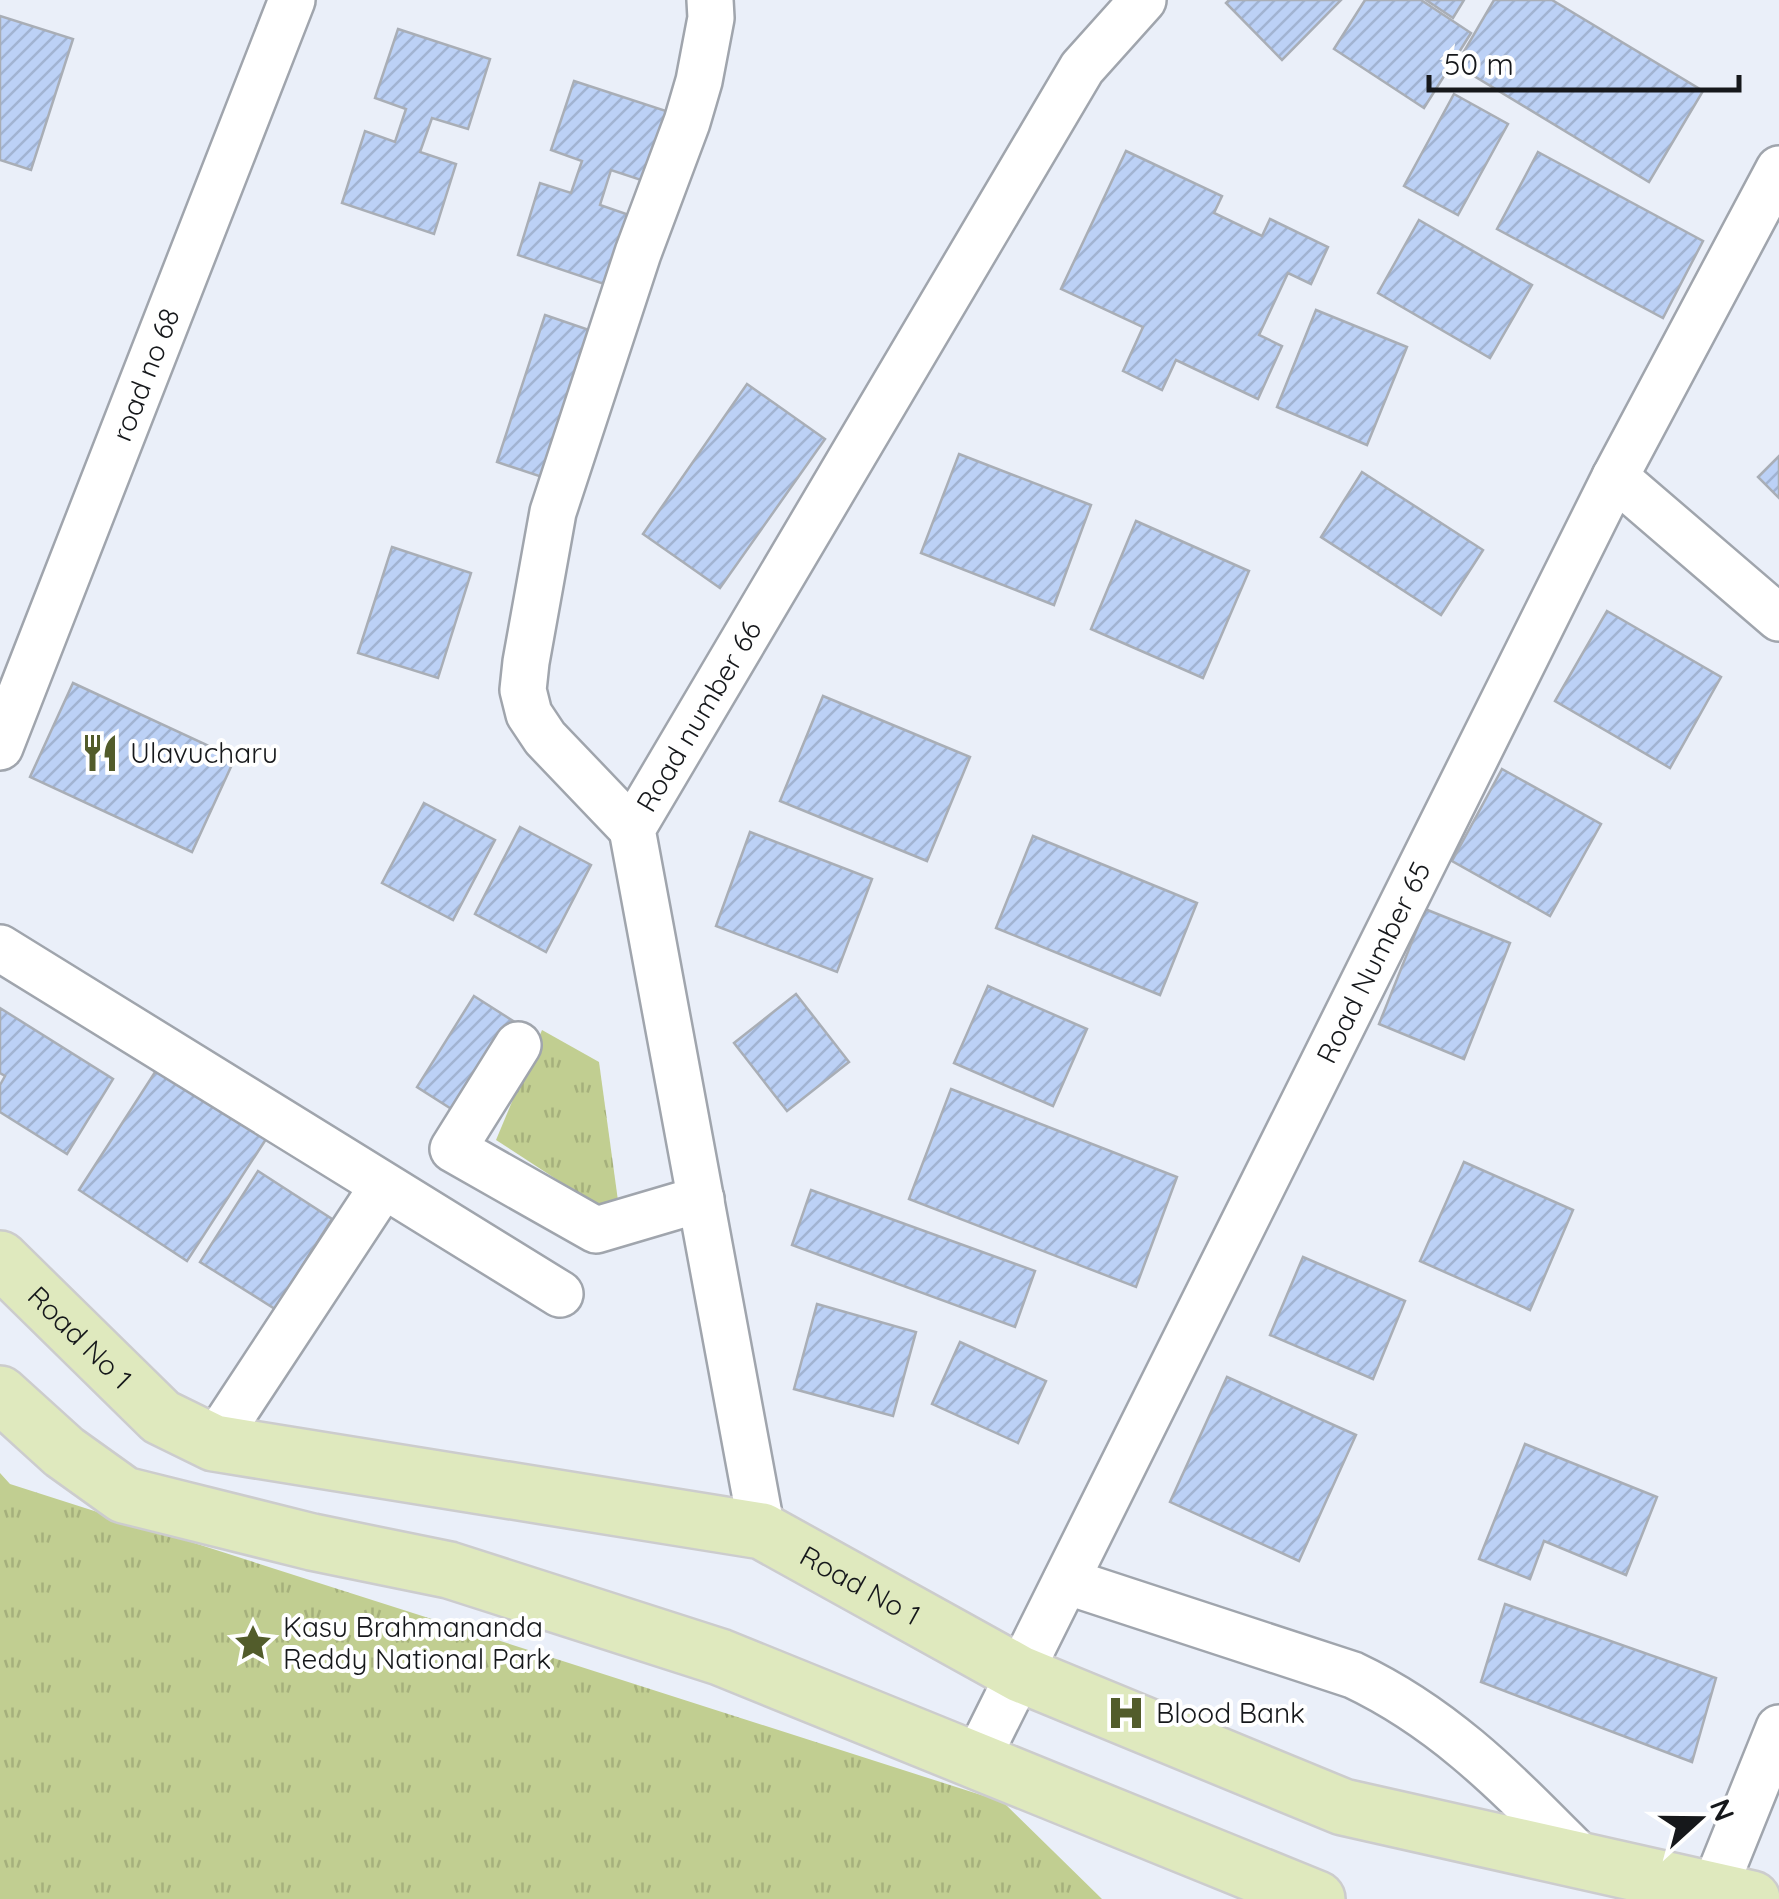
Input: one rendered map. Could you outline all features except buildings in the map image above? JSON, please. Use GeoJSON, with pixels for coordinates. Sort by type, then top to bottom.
{"type":"FeatureCollection","features":[{"type":"Feature","properties":{"kind":"main road","name":"Road No 1"},"geometry":{"type":"LineString","coordinates":[[0,1259],[161,1417],[214,1443],[762,1531],[1020,1674],[1343,1808],[1733,1894]]}},
{"type":"Feature","properties":{"kind":"main road"},"geometry":{"type":"LineString","coordinates":[[0,1394],[64,1452],[124,1494],[312,1542],[449,1570],[720,1657],[1316,1899]]}},
{"type":"Feature","properties":{"kind":"street","name":"road no 68"},"geometry":{"type":"LineString","coordinates":[[0,747],[292,0]]}},
{"type":"Feature","properties":{"kind":"street"},"geometry":{"type":"LineString","coordinates":[[632,830],[545,738],[529,714],[523,690],[553,512],[638,253],[687,122],[711,18],[710,0]]}},
{"type":"Feature","properties":{"kind":"street","name":"Road number 66"},"geometry":{"type":"LineString","coordinates":[[762,1531],[632,830],[1082,68],[1143,0]]}},
{"type":"Feature","properties":{"kind":"street","name":"Road Number 65"},"geometry":{"type":"LineString","coordinates":[[976,1761],[1614,477],[1779,169]]}},
{"type":"Feature","properties":{"kind":"street"},"geometry":{"type":"LineString","coordinates":[[1614,477],[1779,618]]}},
{"type":"Feature","properties":{"kind":"street"},"geometry":{"type":"LineString","coordinates":[[0,948],[560,1294]]}},
{"type":"Feature","properties":{"kind":"street"},"geometry":{"type":"LineString","coordinates":[[518,1045],[454,1149],[596,1230],[701,1200]]}},
{"type":"Feature","properties":{"kind":"street"},"geometry":{"type":"LineString","coordinates":[[214,1443],[383,1186]]}},
{"type":"Feature","properties":{"kind":"street"},"geometry":{"type":"LineString","coordinates":[[1066,1581],[1353,1675],[1395,1695],[1481,1757],[1583,1860]]}},
{"type":"Feature","properties":{"kind":"street"},"geometry":{"type":"LineString","coordinates":[[1733,1894],[1779,1728]]}},
{"type":"Feature","properties":{"kind":"green space"},"geometry":{"type":"Polygon","coordinates":[[[542,1030],[599,1062],[619,1208],[605,1211],[496,1140],[542,1030]]]}},
{"type":"Feature","properties":{"kind":"green space","name":"Kasu Brahmananda Reddy National Park"},"geometry":{"type":"Polygon","coordinates":[[[0,1473],[10,1484],[1003,1802],[1102,1899],[0,1899],[0,1473]]]}},
{"type":"Feature","properties":{"kind":"place","name":"Ulavucharu"},"geometry":{"type":"Point","coordinates":[100,753]}},
{"type":"Feature","properties":{"kind":"place","name":"Kasu Brahmananda Reddy National Park"},"geometry":{"type":"Point","coordinates":[253,1643]}},
{"type":"Feature","properties":{"kind":"place","name":"Blood Bank"},"geometry":{"type":"Point","coordinates":[1126,1713]}}]}
